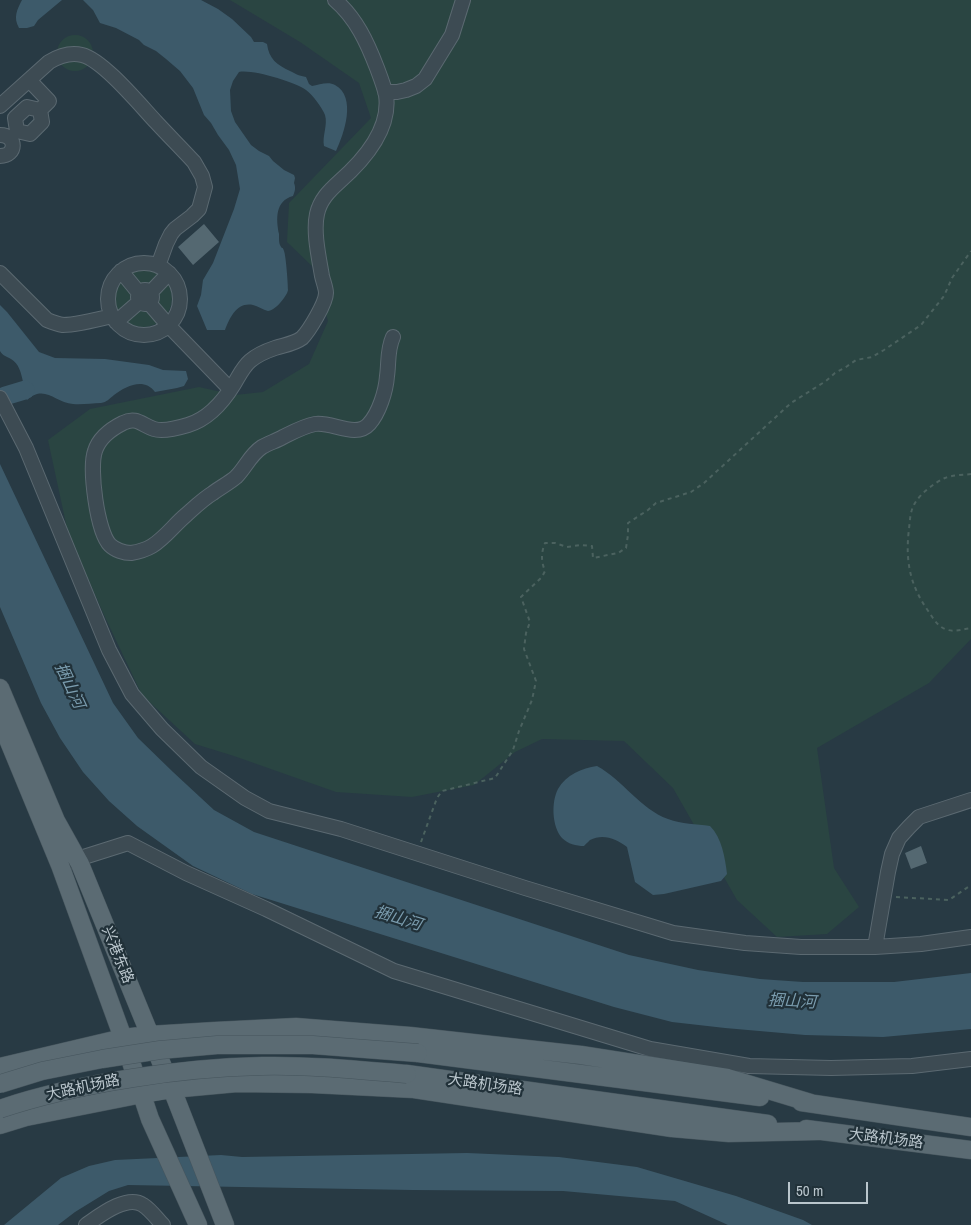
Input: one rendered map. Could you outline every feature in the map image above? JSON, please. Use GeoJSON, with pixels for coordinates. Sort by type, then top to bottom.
{"type":"FeatureCollection","features":[{"type":"Feature","properties":{"kind":"main road","name":"兴港东路"},"geometry":{"type":"LineString","coordinates":[[0,688],[56,821],[77,859],[223,1218]]}},
{"type":"Feature","properties":{"kind":"main road","name":"兴港东路"},"geometry":{"type":"LineString","coordinates":[[0,720],[60,865],[123,1038],[150,1119],[197,1223]]}},
{"type":"Feature","properties":{"kind":"main road"},"geometry":{"type":"LineString","coordinates":[[0,1067],[123,1038],[214,1030],[296,1027],[410,1036],[581,1055],[728,1078],[811,1103]]}},
{"type":"Feature","properties":{"kind":"main road","name":"大路机场路"},"geometry":{"type":"LineString","coordinates":[[0,1084],[42,1071],[160,1050],[217,1045],[313,1045],[418,1053],[811,1103],[971,1127]]}},
{"type":"Feature","properties":{"kind":"main road","name":"大路机场路"},"geometry":{"type":"LineString","coordinates":[[0,1109],[56,1092],[176,1071],[216,1067],[265,1066],[332,1068],[407,1074],[971,1150]]}},
{"type":"Feature","properties":{"kind":"main road"},"geometry":{"type":"LineString","coordinates":[[0,1126],[26,1117],[172,1089],[236,1084],[312,1084],[414,1089],[672,1128],[729,1134],[818,1130]]}},
{"type":"Feature","properties":{"kind":"street"},"geometry":{"type":"LineString","coordinates":[[337,0],[361,30],[385,92],[386,110],[382,126],[374,142],[359,162],[327,194],[321,202],[318,211],[315,224],[326,294],[321,309],[309,330],[296,342],[256,356],[248,363],[230,390],[209,414],[199,420],[188,425],[156,430],[134,419],[125,421],[103,438],[96,447],[94,454],[93,478],[97,510],[104,536],[110,544],[120,551],[130,553],[152,546],[197,506],[238,475],[256,452],[266,444],[316,424],[363,430],[376,414],[383,398],[388,374],[389,344],[392,337]]}},
{"type":"Feature","properties":{"kind":"street"},"geometry":{"type":"LineString","coordinates":[[385,92],[406,90],[416,86],[425,79],[452,35],[463,0]]}},
{"type":"Feature","properties":{"kind":"street"},"geometry":{"type":"LineString","coordinates":[[0,106],[49,62],[68,54],[83,55],[101,65],[194,162],[202,176],[205,187],[199,209],[171,234],[166,244],[163,269],[144,298],[114,319],[66,325],[47,320],[0,273]]}},
{"type":"Feature","properties":{"kind":"street"},"geometry":{"type":"LineString","coordinates":[[0,156],[6,156],[11,151],[13,145],[9,135],[30,134],[42,122],[40,110],[50,101],[29,80]]}},
{"type":"Feature","properties":{"kind":"street"},"geometry":{"type":"LineString","coordinates":[[139,262],[151,263],[163,269],[177,285],[180,297],[178,309],[173,319],[165,328],[155,333],[143,335],[132,333],[121,327],[114,319],[108,307],[111,283],[118,273],[127,266],[139,262]]}},
{"type":"Feature","properties":{"kind":"street"},"geometry":{"type":"LineString","coordinates":[[120,271],[230,390]]}},
{"type":"Feature","properties":{"kind":"street"},"geometry":{"type":"LineString","coordinates":[[0,398],[30,457],[109,650],[132,694],[162,729],[201,766],[245,798],[269,811],[341,829],[673,933],[754,944],[800,947],[875,947],[921,944],[971,937]]}},
{"type":"Feature","properties":{"kind":"street"},"geometry":{"type":"LineString","coordinates":[[875,947],[888,872],[892,854],[899,838],[919,818],[971,800]]}},
{"type":"Feature","properties":{"kind":"street"},"geometry":{"type":"LineString","coordinates":[[60,865],[128,843],[186,873],[266,909],[394,971],[650,1050],[749,1066],[831,1068],[912,1066],[971,1059]]}},
{"type":"Feature","properties":{"kind":"street"},"geometry":{"type":"LineString","coordinates":[[86,1225],[113,1207],[130,1201],[143,1204],[163,1225]]}},
{"type":"Feature","properties":{"kind":"path"},"geometry":{"type":"LineString","coordinates":[[417,852],[437,798],[442,791],[495,778],[513,750],[532,700],[536,680],[524,649],[526,633],[530,622],[521,597],[542,577],[545,570],[542,564],[544,543],[555,542],[567,547],[592,546],[593,558],[618,553],[626,548],[628,523],[656,503],[691,492],[729,461],[739,449],[791,403],[856,360],[872,357],[921,325],[944,296],[952,278],[971,251]]}},
{"type":"Feature","properties":{"kind":"path"},"geometry":{"type":"LineString","coordinates":[[971,474],[946,478],[923,494],[915,503],[911,514],[907,552],[910,574],[920,599],[936,623],[947,630],[957,631],[971,628]]}},
{"type":"Feature","properties":{"kind":"path"},"geometry":{"type":"LineString","coordinates":[[895,897],[949,900],[971,885]]}},
{"type":"Feature","properties":{"kind":"green space"},"geometry":{"type":"Polygon","coordinates":[[[230,0],[971,0],[971,639],[929,683],[817,748],[834,868],[859,907],[827,934],[777,937],[737,900],[673,788],[624,741],[542,739],[515,752],[474,785],[412,797],[336,792],[195,744],[142,695],[68,533],[48,440],[90,409],[199,387],[235,395],[263,392],[309,364],[328,321],[313,267],[287,242],[289,203],[371,118],[359,83],[300,42],[230,0]]]}},
{"type":"Feature","properties":{"kind":"green space"},"geometry":{"type":"Polygon","coordinates":[[[75,35],[82,36],[88,40],[92,46],[92,60],[88,66],[82,70],[75,71],[68,70],[62,66],[58,60],[57,53],[58,46],[62,40],[68,36],[75,35]]]}},
{"type":"Feature","properties":{"kind":"green space"},"geometry":{"type":"Polygon","coordinates":[[[137,269],[149,269],[164,277],[172,292],[172,304],[164,319],[149,327],[137,327],[122,319],[114,304],[114,292],[122,277],[137,269]]]}},
{"type":"Feature","properties":{"kind":"water"},"geometry":{"type":"Polygon","coordinates":[[[22,0],[62,0],[38,20],[34,26],[19,28],[16,17],[22,0]]]}},
{"type":"Feature","properties":{"kind":"water"},"geometry":{"type":"Polygon","coordinates":[[[83,0],[201,0],[232,19],[254,42],[267,44],[272,58],[281,66],[297,75],[306,77],[312,86],[329,83],[342,91],[346,98],[347,116],[336,151],[324,146],[325,115],[320,105],[306,90],[293,83],[273,77],[253,72],[239,72],[230,90],[231,111],[235,122],[251,145],[269,156],[284,170],[294,175],[295,178],[293,196],[283,202],[277,217],[279,242],[285,254],[288,290],[274,309],[268,311],[253,305],[243,306],[238,308],[229,320],[225,330],[207,330],[197,306],[203,280],[213,263],[240,189],[236,165],[229,150],[204,115],[193,88],[180,71],[139,40],[116,28],[100,23],[93,10],[83,0]]]}},
{"type":"Feature","properties":{"kind":"water"},"geometry":{"type":"Polygon","coordinates":[[[0,305],[39,352],[55,358],[105,359],[149,365],[163,370],[186,371],[188,379],[184,386],[155,392],[146,385],[135,384],[101,403],[73,404],[45,394],[33,396],[27,400],[19,386],[23,382],[18,366],[0,351],[0,305]]]}},
{"type":"Feature","properties":{"kind":"water","name":"捆山河"},"geometry":{"type":"Polygon","coordinates":[[[0,464],[113,703],[138,738],[214,810],[254,832],[629,955],[698,970],[760,979],[803,982],[894,982],[971,973],[971,1029],[883,1037],[805,1035],[672,1022],[614,1007],[252,894],[193,866],[137,826],[109,801],[83,772],[60,738],[41,703],[0,607],[0,464]]]}},
{"type":"Feature","properties":{"kind":"water"},"geometry":{"type":"Polygon","coordinates":[[[597,766],[615,779],[640,802],[658,814],[678,822],[710,826],[720,842],[724,855],[727,874],[721,881],[653,895],[635,882],[627,847],[623,844],[614,839],[600,837],[590,840],[584,846],[581,846],[569,843],[562,838],[554,821],[554,801],[558,789],[565,780],[575,773],[597,766]]]}},
{"type":"Feature","properties":{"kind":"water"},"geometry":{"type":"Polygon","coordinates":[[[467,1153],[559,1157],[637,1167],[736,1196],[812,1225],[728,1225],[675,1201],[563,1191],[128,1185],[109,1191],[58,1225],[4,1225],[61,1178],[89,1166],[115,1160],[221,1155],[242,1157],[467,1153]]]}},
{"type":"Feature","properties":{"kind":"building"},"geometry":{"type":"Polygon","coordinates":[[[204,224],[219,242],[193,265],[178,247],[204,224]]]}},
{"type":"Feature","properties":{"kind":"building"},"geometry":{"type":"Polygon","coordinates":[[[921,846],[927,863],[911,869],[905,853],[921,846]]]}},
{"type":"Feature","properties":{"kind":"waterway"},"geometry":{"type":"LineString","coordinates":[[5,396],[25,390]]}}]}
